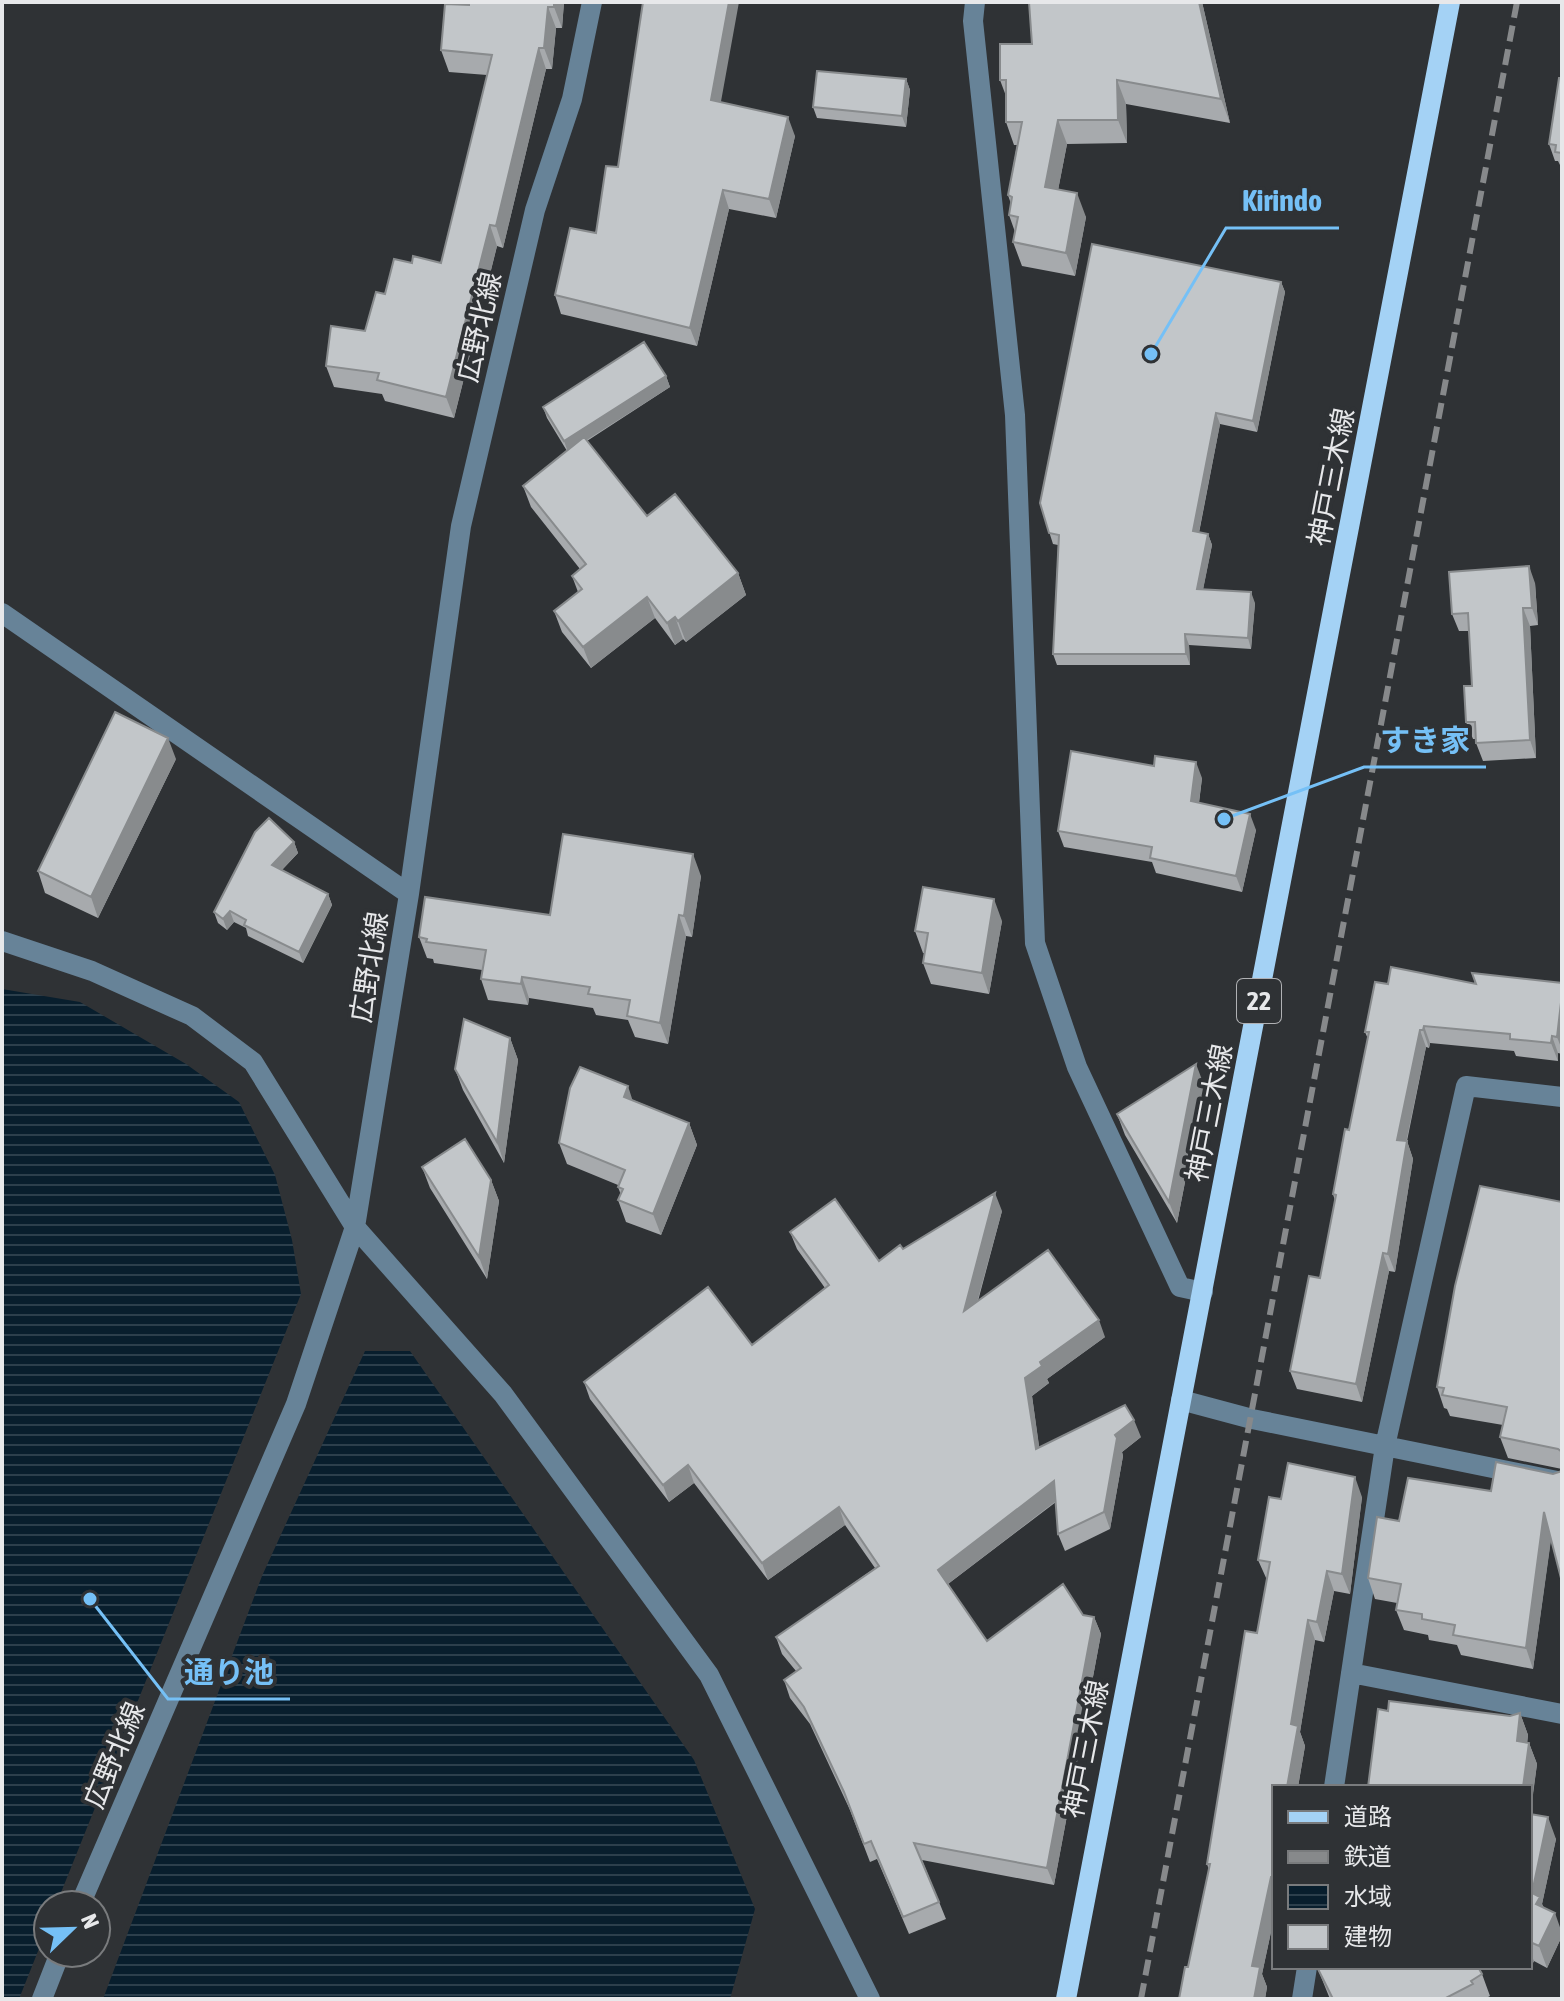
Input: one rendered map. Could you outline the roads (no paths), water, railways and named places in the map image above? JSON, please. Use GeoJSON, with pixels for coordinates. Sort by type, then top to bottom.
{"type":"FeatureCollection","features":[{"type":"Feature","properties":{"kind":"main road","name":"神戸三木線"},"geometry":{"type":"LineString","coordinates":[[1066,1999],[1450,2]]}},
{"type":"Feature","properties":{"kind":"street","name":"広野北線"},"geometry":{"type":"LineString","coordinates":[[87,1889],[296,1404],[355,1227],[409,894],[461,526],[535,210],[572,99],[592,2]]}},
{"type":"Feature","properties":{"kind":"street"},"geometry":{"type":"LineString","coordinates":[[975,2],[973,21],[1015,415],[1035,943],[1077,1067],[1180,1287],[1203,1292]]}},
{"type":"Feature","properties":{"kind":"street"},"geometry":{"type":"LineString","coordinates":[[2,613],[409,894]]}},
{"type":"Feature","properties":{"kind":"street"},"geometry":{"type":"LineString","coordinates":[[2,941],[92,971],[192,1016],[253,1062],[355,1227],[503,1394],[709,1675],[870,1999]]}},
{"type":"Feature","properties":{"kind":"street"},"geometry":{"type":"LineString","coordinates":[[1334,1785],[1385,1446],[1466,1086],[1562,1097]]}},
{"type":"Feature","properties":{"kind":"street"},"geometry":{"type":"LineString","coordinates":[[1181,1400],[1252,1419],[1562,1482]]}},
{"type":"Feature","properties":{"kind":"street"},"geometry":{"type":"LineString","coordinates":[[1351,1673],[1562,1714]]}},
{"type":"Feature","properties":{"kind":"street"},"geometry":{"type":"LineString","coordinates":[[42,1999],[54,1969]]}},
{"type":"Feature","properties":{"kind":"street"},"geometry":{"type":"LineString","coordinates":[[1302,1999],[1307,1969]]}},
{"type":"Feature","properties":{"kind":"water"},"geometry":{"type":"Polygon","coordinates":[[[2,989],[80,1002],[186,1064],[239,1102],[275,1175],[292,1240],[301,1294],[62,1889],[32,1889],[32,1966],[19,1999],[2,1999],[2,989]]]}},
{"type":"Feature","properties":{"kind":"water"},"geometry":{"type":"Polygon","coordinates":[[[365,1351],[410,1351],[694,1760],[755,1909],[730,1999],[103,1999],[262,1576],[365,1351]]]}},
{"type":"Feature","properties":{"kind":"railway"},"geometry":{"type":"LineString","coordinates":[[1141,1999],[1517,2]]}},
{"type":"Feature","properties":{"kind":"place","name":"Kirindo"},"geometry":{"type":"Point","coordinates":[1151,354]}},
{"type":"Feature","properties":{"kind":"place","name":"すき家"},"geometry":{"type":"Point","coordinates":[1224,819]}},
{"type":"Feature","properties":{"kind":"place","name":"通り池"},"geometry":{"type":"Point","coordinates":[90,1599]}}]}
